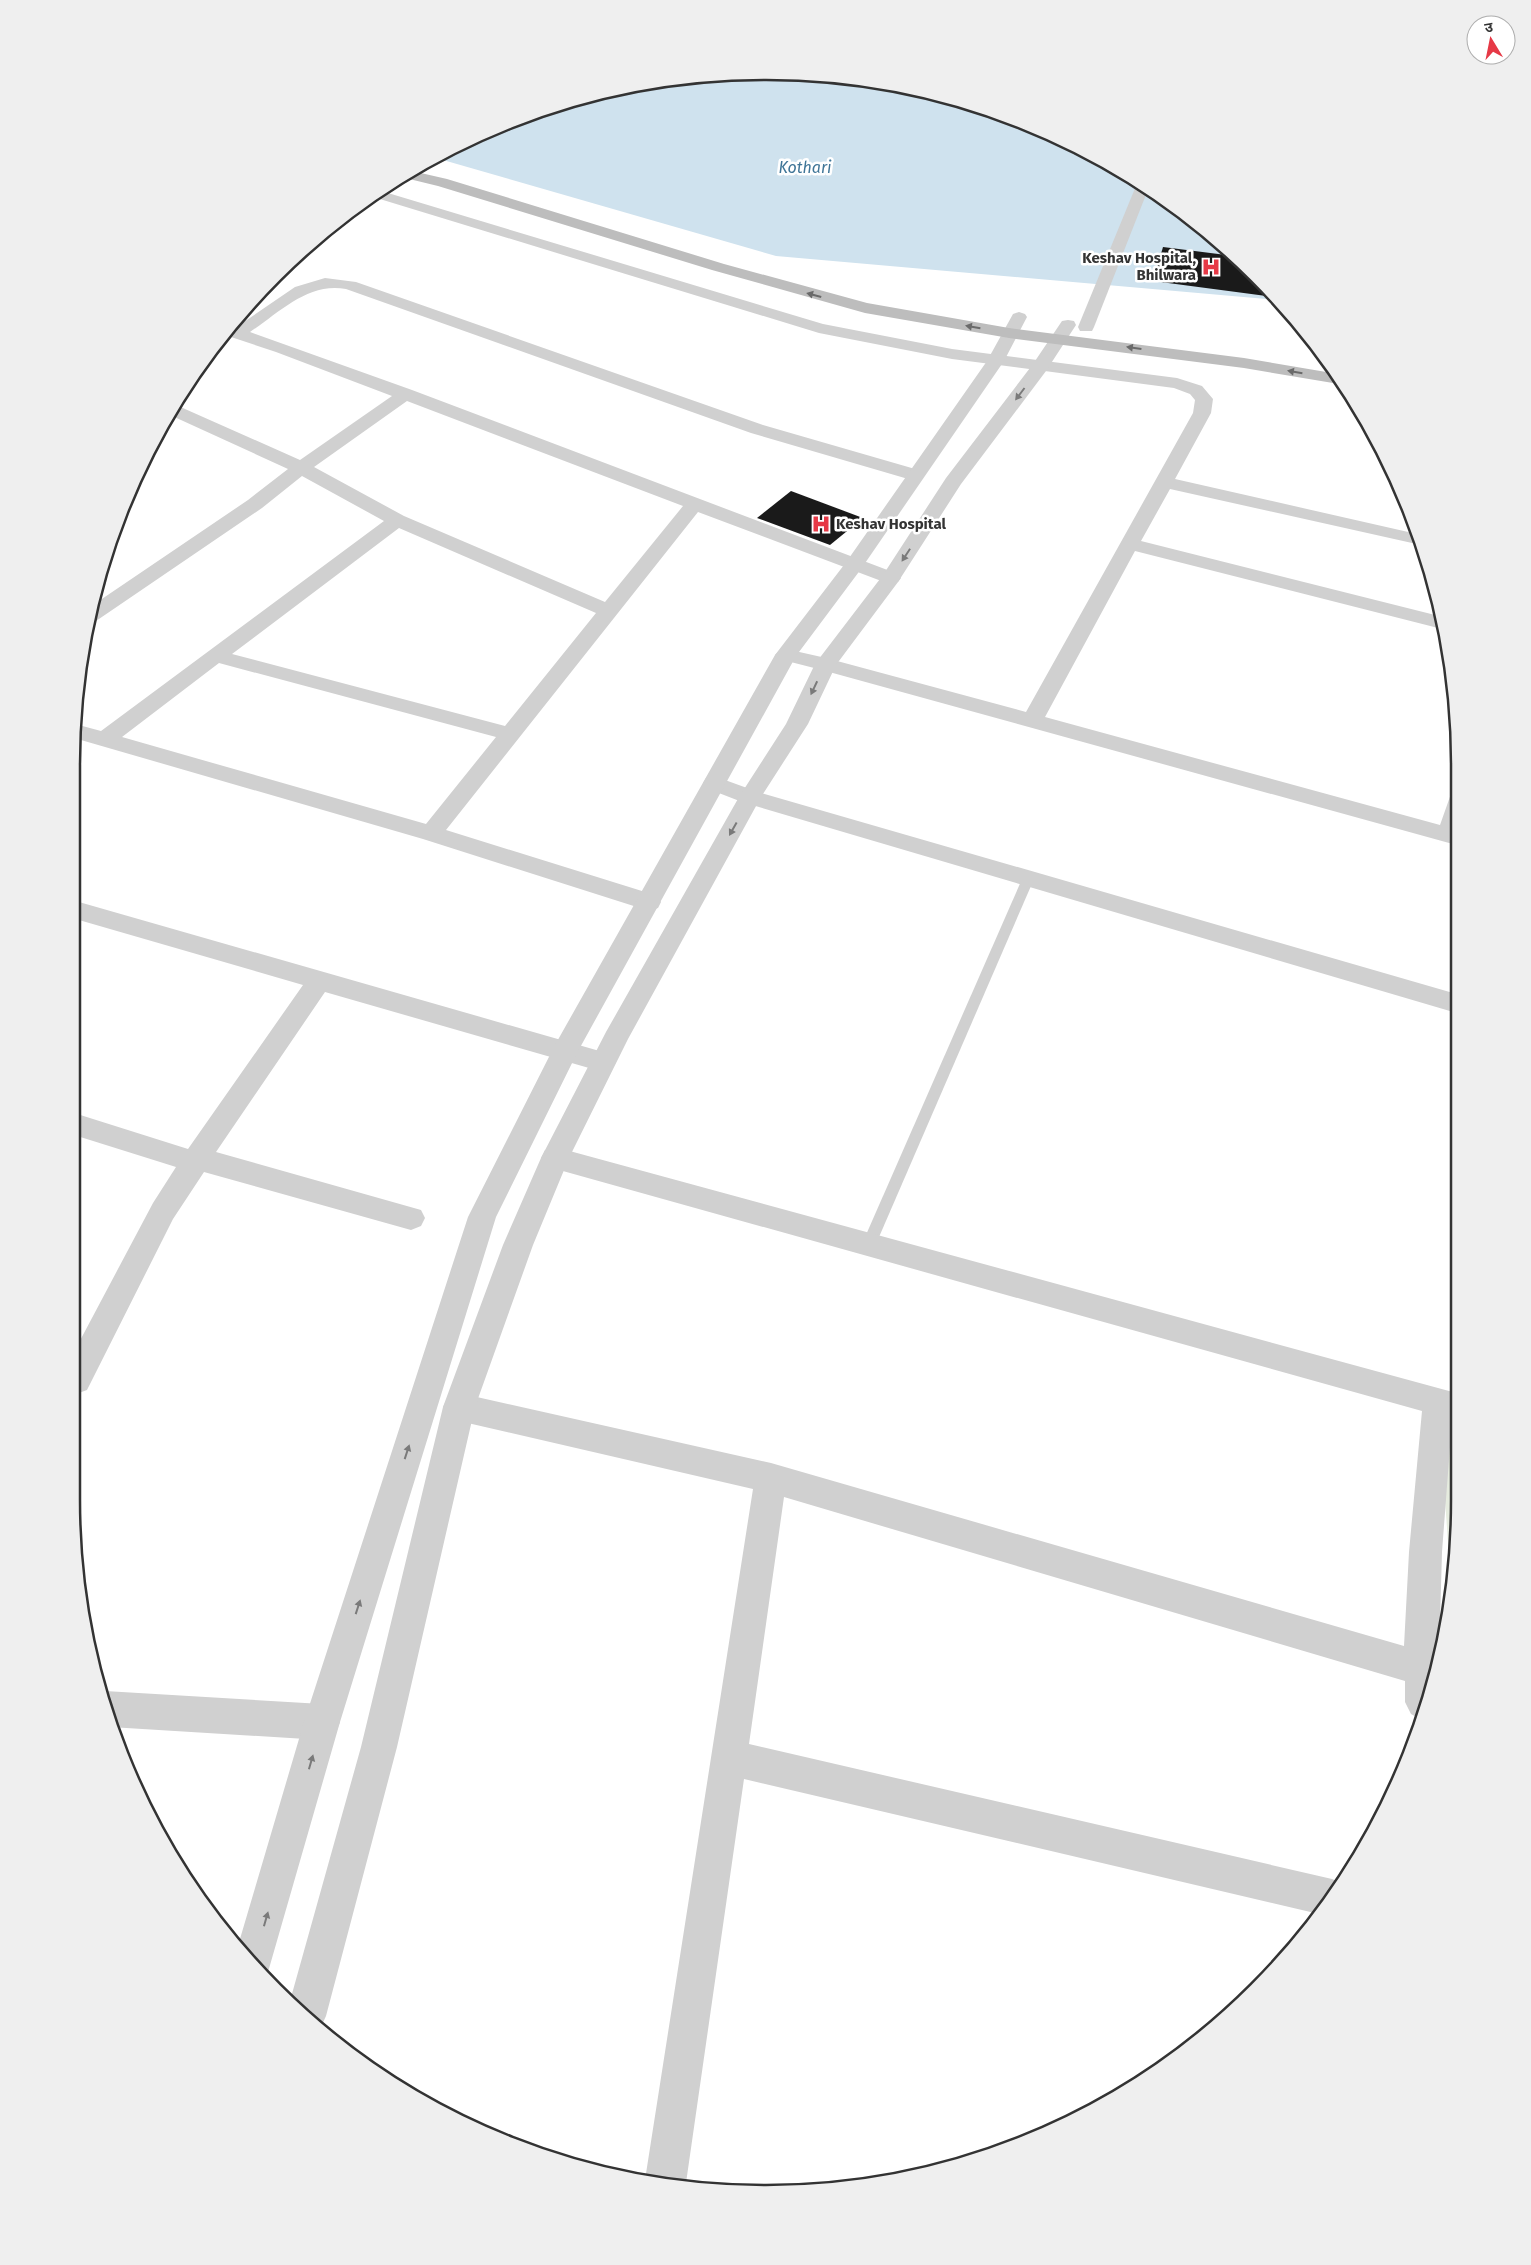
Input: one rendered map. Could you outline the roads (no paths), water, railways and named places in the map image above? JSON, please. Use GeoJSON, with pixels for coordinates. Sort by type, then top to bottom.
{"type":"FeatureCollection","features":[{"type":"Feature","properties":{"kind":"main road"},"geometry":{"type":"LineString","coordinates":[[434,166],[811,278],[877,295],[954,308]]}},
{"type":"Feature","properties":{"kind":"main road"},"geometry":{"type":"LineString","coordinates":[[416,176],[442,182],[796,290],[865,308],[1041,325],[1105,329]]}},
{"type":"Feature","properties":{"kind":"main road"},"geometry":{"type":"LineString","coordinates":[[1041,325],[1235,362],[1330,378]]}},
{"type":"Feature","properties":{"kind":"main road"},"geometry":{"type":"LineString","coordinates":[[1192,341],[1318,360]]}},
{"type":"Feature","properties":{"kind":"street"},"geometry":{"type":"LineString","coordinates":[[255,1956],[322,1722],[482,1217],[564,1052],[786,655],[854,565],[995,361],[1041,325],[1138,191]]}},
{"type":"Feature","properties":{"kind":"street"},"geometry":{"type":"LineString","coordinates":[[385,196],[788,320],[863,339],[995,361],[1178,384],[1189,386],[1200,394],[1204,404],[1202,413],[1032,720]]}},
{"type":"Feature","properties":{"kind":"street"},"geometry":{"type":"LineString","coordinates":[[239,327],[300,290],[312,285],[326,282],[350,284],[757,429],[915,475]]}},
{"type":"Feature","properties":{"kind":"street"},"geometry":{"type":"LineString","coordinates":[[308,2009],[379,1747],[458,1407],[518,1244],[555,1158],[603,1062],[750,797],[798,724],[826,664],[891,578],[953,482],[1040,367],[1041,325]]}},
{"type":"Feature","properties":{"kind":"street"},"geometry":{"type":"LineString","coordinates":[[234,333],[282,348],[406,394],[891,578]]}},
{"type":"Feature","properties":{"kind":"street"},"geometry":{"type":"LineString","coordinates":[[98,611],[255,504],[301,468],[406,394]]}},
{"type":"Feature","properties":{"kind":"street"},"geometry":{"type":"LineString","coordinates":[[179,413],[301,468],[397,520],[608,611]]}},
{"type":"Feature","properties":{"kind":"street"},"geometry":{"type":"LineString","coordinates":[[1165,482],[1413,539]]}},
{"type":"Feature","properties":{"kind":"street"},"geometry":{"type":"LineString","coordinates":[[431,833],[694,504]]}},
{"type":"Feature","properties":{"kind":"street"},"geometry":{"type":"LineString","coordinates":[[105,739],[397,520]]}},
{"type":"Feature","properties":{"kind":"street"},"geometry":{"type":"LineString","coordinates":[[1130,544],[1436,622]]}},
{"type":"Feature","properties":{"kind":"street"},"geometry":{"type":"LineString","coordinates":[[786,655],[826,664],[1451,835]]}},
{"type":"Feature","properties":{"kind":"street"},"geometry":{"type":"LineString","coordinates":[[216,656],[510,734]]}},
{"type":"Feature","properties":{"kind":"street"},"geometry":{"type":"LineString","coordinates":[[81,733],[431,833],[649,902]]}},
{"type":"Feature","properties":{"kind":"street"},"geometry":{"type":"LineString","coordinates":[[714,783],[750,797],[1451,1002]]}},
{"type":"Feature","properties":{"kind":"street"},"geometry":{"type":"LineString","coordinates":[[80,911],[603,1062]]}},
{"type":"Feature","properties":{"kind":"street"},"geometry":{"type":"LineString","coordinates":[[80,1372],[164,1211],[220,1123],[320,980]]}},
{"type":"Feature","properties":{"kind":"street"},"geometry":{"type":"LineString","coordinates":[[80,1126],[195,1162],[206,1160],[411,1218]]}},
{"type":"Feature","properties":{"kind":"street"},"geometry":{"type":"LineString","coordinates":[[555,1158],[1449,1405],[1423,1607],[1421,1668],[1423,1693]]}},
{"type":"Feature","properties":{"kind":"street"},"geometry":{"type":"LineString","coordinates":[[458,1407],[771,1478],[1421,1668]]}},
{"type":"Feature","properties":{"kind":"street"},"geometry":{"type":"LineString","coordinates":[[666,2177],[771,1478]]}},
{"type":"Feature","properties":{"kind":"street"},"geometry":{"type":"LineString","coordinates":[[113,1709],[322,1722]]}},
{"type":"Feature","properties":{"kind":"street"},"geometry":{"type":"LineString","coordinates":[[729,1758],[1324,1896]]}},
{"type":"Feature","properties":{"kind":"lane"},"geometry":{"type":"LineString","coordinates":[[869,1244],[1028,879]]}},
{"type":"Feature","properties":{"kind":"water","name":"Kothari"},"geometry":{"type":"Polygon","coordinates":[[[721,81],[810,81],[899,93],[943,103],[986,116],[1028,132],[1108,172],[1183,222],[1217,250],[1267,299],[776,256],[444,160],[503,132],[545,116],[588,103],[676,86],[721,81]]]}},
{"type":"Feature","properties":{"kind":"place","name":"Keshav Hospital, Bhilwara"},"geometry":{"type":"Point","coordinates":[1211,267]}},
{"type":"Feature","properties":{"kind":"place","name":"Keshav Hospital"},"geometry":{"type":"Point","coordinates":[821,524]}}]}
